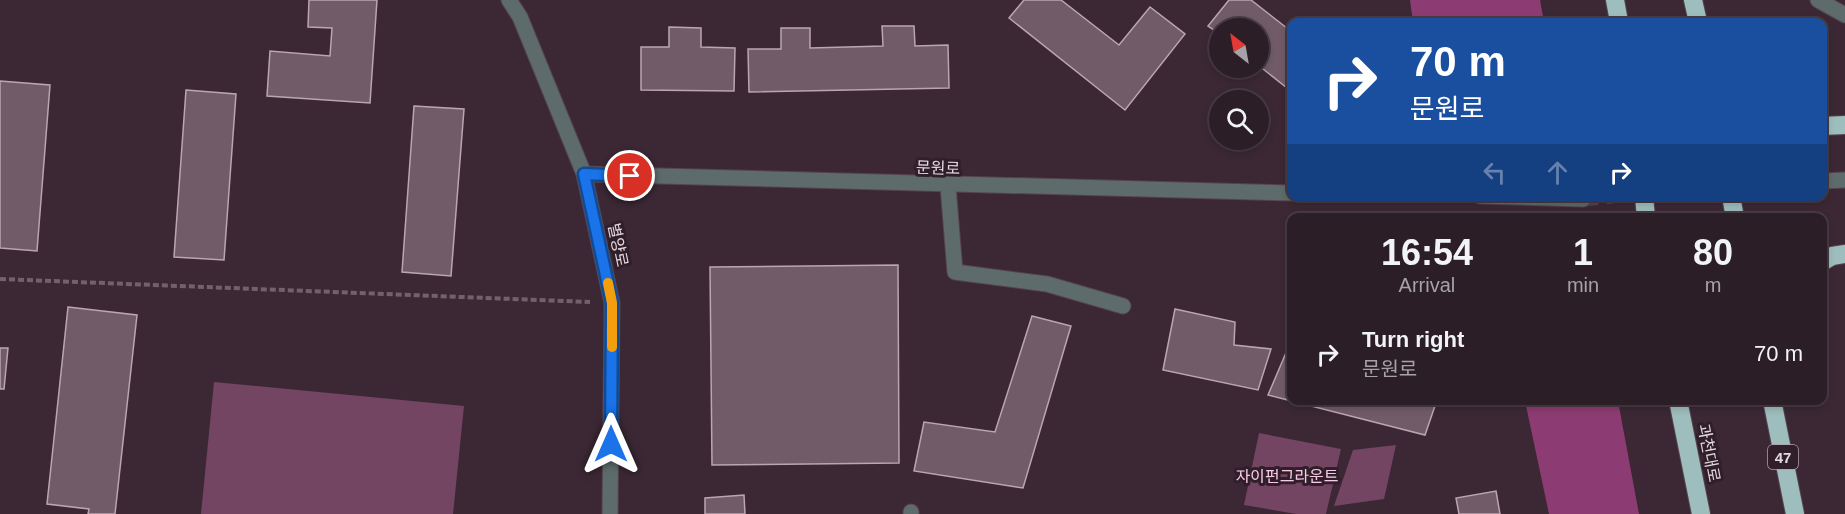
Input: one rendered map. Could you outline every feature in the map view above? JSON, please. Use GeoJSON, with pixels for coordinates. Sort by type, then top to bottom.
{"type":"FeatureCollection","features":[{"type":"Feature","properties":{"kind":"highway"},"geometry":{"type":"LineString","coordinates":[[1615,0],[1618,18]]}},
{"type":"Feature","properties":{"kind":"highway"},"geometry":{"type":"LineString","coordinates":[[1693,0],[1697,18]]}},
{"type":"Feature","properties":{"kind":"highway"},"geometry":{"type":"LineString","coordinates":[[1827,126],[1845,125]]}},
{"type":"Feature","properties":{"kind":"highway"},"geometry":{"type":"LineString","coordinates":[[1827,259],[1845,254]]}},
{"type":"Feature","properties":{"kind":"highway","name":"과천대로"},"geometry":{"type":"LineString","coordinates":[[1679,405],[1701,514]]}},
{"type":"Feature","properties":{"kind":"highway","name":"47"},"geometry":{"type":"LineString","coordinates":[[1773,405],[1795,514]]}},
{"type":"Feature","properties":{"kind":"street","name":"별양로"},"geometry":{"type":"LineString","coordinates":[[509,0],[533,48],[584,174],[612,303],[610,514]]}},
{"type":"Feature","properties":{"kind":"street"},"geometry":{"type":"LineString","coordinates":[[1818,0],[1845,15]]}},
{"type":"Feature","properties":{"kind":"street","name":"문원로"},"geometry":{"type":"LineString","coordinates":[[584,174],[948,186],[1287,193]]}},
{"type":"Feature","properties":{"kind":"street"},"geometry":{"type":"LineString","coordinates":[[1827,182],[1845,180]]}},
{"type":"Feature","properties":{"kind":"street"},"geometry":{"type":"LineString","coordinates":[[948,186],[955,272],[1047,284],[1123,306]]}},
{"type":"Feature","properties":{"kind":"path"},"geometry":{"type":"LineString","coordinates":[[0,279],[612,303]]}},
{"type":"Feature","properties":{"kind":"green space"},"geometry":{"type":"Polygon","coordinates":[[[214,382],[464,406],[453,514],[201,514],[214,382]]]}},
{"type":"Feature","properties":{"kind":"green space","name":"자이펀그라운트"},"geometry":{"type":"Polygon","coordinates":[[[1259,433],[1341,449],[1326,514],[1296,514],[1244,505],[1259,433]]]}},
{"type":"Feature","properties":{"kind":"green space"},"geometry":{"type":"Polygon","coordinates":[[[1396,445],[1384,499],[1334,506],[1353,450],[1396,445]]]}},
{"type":"Feature","properties":{"kind":"shaded area"},"geometry":{"type":"Polygon","coordinates":[[[1410,0],[1540,0],[1543,18],[1412,18],[1410,0]]]}},
{"type":"Feature","properties":{"kind":"shaded area"},"geometry":{"type":"Polygon","coordinates":[[[1526,405],[1619,405],[1639,514],[1549,514],[1526,405]]]}},
{"type":"Feature","properties":{"kind":"building"},"geometry":{"type":"Polygon","coordinates":[[[309,0],[377,0],[370,103],[267,96],[270,51],[330,56],[332,28],[308,27],[309,0]]]}},
{"type":"Feature","properties":{"kind":"building"},"geometry":{"type":"Polygon","coordinates":[[[1024,0],[1061,0],[1119,45],[1150,7],[1185,34],[1125,110],[1009,18],[1024,0]]]}},
{"type":"Feature","properties":{"kind":"building"},"geometry":{"type":"Polygon","coordinates":[[[1229,0],[1251,0],[1287,28],[1287,88],[1269,74],[1269,18],[1214,18],[1229,0]]]}},
{"type":"Feature","properties":{"kind":"building"},"geometry":{"type":"Polygon","coordinates":[[[882,26],[914,26],[915,46],[948,45],[949,88],[749,92],[748,49],[781,49],[781,28],[810,28],[810,48],[883,46],[882,26]]]}},
{"type":"Feature","properties":{"kind":"building"},"geometry":{"type":"Polygon","coordinates":[[[669,27],[701,28],[701,47],[735,48],[734,91],[641,90],[641,47],[669,47],[669,27]]]}},
{"type":"Feature","properties":{"kind":"building"},"geometry":{"type":"Polygon","coordinates":[[[0,81],[50,85],[37,251],[0,248],[0,81]]]}},
{"type":"Feature","properties":{"kind":"building"},"geometry":{"type":"Polygon","coordinates":[[[186,90],[236,94],[224,260],[174,257],[186,90]]]}},
{"type":"Feature","properties":{"kind":"building"},"geometry":{"type":"Polygon","coordinates":[[[414,106],[464,109],[451,276],[402,272],[414,106]]]}},
{"type":"Feature","properties":{"kind":"building"},"geometry":{"type":"Polygon","coordinates":[[[898,265],[899,463],[712,465],[710,267],[898,265]]]}},
{"type":"Feature","properties":{"kind":"building"},"geometry":{"type":"Polygon","coordinates":[[[68,307],[137,315],[115,514],[88,514],[89,509],[47,504],[68,307]]]}},
{"type":"Feature","properties":{"kind":"building"},"geometry":{"type":"Polygon","coordinates":[[[1175,309],[1235,322],[1234,345],[1271,349],[1258,390],[1163,370],[1175,309]]]}},
{"type":"Feature","properties":{"kind":"building"},"geometry":{"type":"Polygon","coordinates":[[[1032,316],[1071,326],[1023,488],[914,471],[924,422],[995,432],[1032,316]]]}},
{"type":"Feature","properties":{"kind":"building"},"geometry":{"type":"Polygon","coordinates":[[[0,348],[8,348],[4,389],[0,389],[0,348]]]}},
{"type":"Feature","properties":{"kind":"building"},"geometry":{"type":"Polygon","coordinates":[[[1287,350],[1287,400],[1268,395],[1287,350]]]}},
{"type":"Feature","properties":{"kind":"building"},"geometry":{"type":"Polygon","coordinates":[[[1307,405],[1435,405],[1425,435],[1307,405]]]}},
{"type":"Feature","properties":{"kind":"building"},"geometry":{"type":"Polygon","coordinates":[[[1496,491],[1500,514],[1459,514],[1456,498],[1496,491]]]}},
{"type":"Feature","properties":{"kind":"building"},"geometry":{"type":"Polygon","coordinates":[[[744,495],[745,514],[705,514],[705,498],[744,495]]]}},
{"type":"Feature","properties":{"kind":"slow traffic"},"geometry":{"type":"LineString","coordinates":[[608,283],[612,303],[612,347]]}},
{"type":"Feature","properties":{"kind":"route"},"geometry":{"type":"LineString","coordinates":[[611,444],[612,303],[584,174],[630,176]]}}]}
